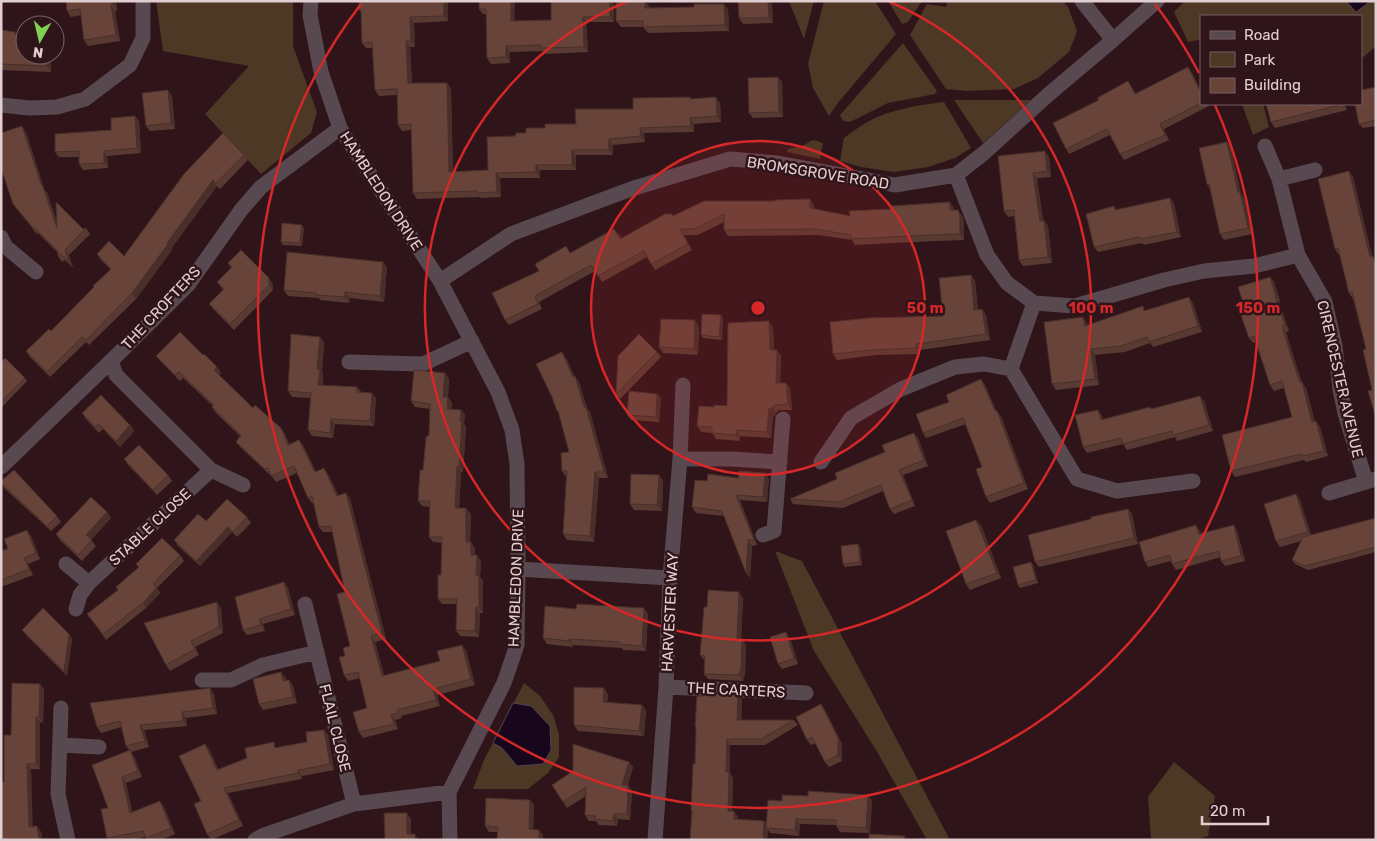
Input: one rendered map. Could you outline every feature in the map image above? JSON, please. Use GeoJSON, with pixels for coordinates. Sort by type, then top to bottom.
{"type":"FeatureCollection","features":[{"type":"Feature","properties":{"kind":"street"},"geometry":{"type":"LineString","coordinates":[[1,105],[29,108],[57,107],[85,99],[130,65],[143,38],[144,1]]}},
{"type":"Feature","properties":{"kind":"street","name":"HAMBLEDON DRIVE"},"geometry":{"type":"LineString","coordinates":[[311,1],[310,15],[321,72],[340,128],[440,281],[498,392],[512,430],[517,464],[517,644],[504,683],[449,792],[450,840]]}},
{"type":"Feature","properties":{"kind":"street"},"geometry":{"type":"LineString","coordinates":[[1082,1],[1114,40]]}},
{"type":"Feature","properties":{"kind":"street","name":"BROMSGROVE ROAD"},"geometry":{"type":"LineString","coordinates":[[440,281],[511,234],[631,189],[730,159],[778,163],[895,185],[956,175],[984,153],[1157,1]]}},
{"type":"Feature","properties":{"kind":"street","name":"THE CROFTERS"},"geometry":{"type":"LineString","coordinates":[[1,466],[188,285],[241,210],[262,187],[340,128]]}},
{"type":"Feature","properties":{"kind":"street","name":"CIRENCESTER AVENUE"},"geometry":{"type":"LineString","coordinates":[[1265,146],[1279,179],[1298,255],[1325,302],[1335,346],[1345,412],[1371,481],[1329,493]]}},
{"type":"Feature","properties":{"kind":"street"},"geometry":{"type":"LineString","coordinates":[[1279,179],[1315,170]]}},
{"type":"Feature","properties":{"kind":"street"},"geometry":{"type":"LineString","coordinates":[[956,175],[987,255],[1007,283],[1034,303],[1075,306],[1164,280],[1204,271],[1254,266],[1298,255]]}},
{"type":"Feature","properties":{"kind":"street"},"geometry":{"type":"LineString","coordinates":[[1,237],[6,247],[36,272]]}},
{"type":"Feature","properties":{"kind":"street"},"geometry":{"type":"LineString","coordinates":[[1011,369],[1034,303]]}},
{"type":"Feature","properties":{"kind":"street"},"geometry":{"type":"LineString","coordinates":[[349,362],[423,364],[472,342]]}},
{"type":"Feature","properties":{"kind":"street"},"geometry":{"type":"LineString","coordinates":[[111,361],[116,375],[211,470],[243,485]]}},
{"type":"Feature","properties":{"kind":"street"},"geometry":{"type":"LineString","coordinates":[[821,462],[850,418],[901,390],[955,368],[984,364],[1011,369],[1077,479],[1117,491],[1193,481]]}},
{"type":"Feature","properties":{"kind":"street","name":"HARVESTER WAY"},"geometry":{"type":"LineString","coordinates":[[655,840],[666,687],[670,578],[680,459],[683,385]]}},
{"type":"Feature","properties":{"kind":"street"},"geometry":{"type":"LineString","coordinates":[[763,535],[774,531],[783,419]]}},
{"type":"Feature","properties":{"kind":"street"},"geometry":{"type":"LineString","coordinates":[[680,459],[780,462]]}},
{"type":"Feature","properties":{"kind":"street","name":"STABLE CLOSE"},"geometry":{"type":"LineString","coordinates":[[76,609],[80,595],[90,583],[211,470]]}},
{"type":"Feature","properties":{"kind":"street"},"geometry":{"type":"LineString","coordinates":[[66,564],[90,583]]}},
{"type":"Feature","properties":{"kind":"street"},"geometry":{"type":"LineString","coordinates":[[518,569],[670,578]]}},
{"type":"Feature","properties":{"kind":"street","name":"FLAIL CLOSE"},"geometry":{"type":"LineString","coordinates":[[305,604],[354,804]]}},
{"type":"Feature","properties":{"kind":"street"},"geometry":{"type":"LineString","coordinates":[[202,680],[231,680],[263,665],[317,652]]}},
{"type":"Feature","properties":{"kind":"street","name":"THE CARTERS"},"geometry":{"type":"LineString","coordinates":[[666,687],[806,694]]}},
{"type":"Feature","properties":{"kind":"street"},"geometry":{"type":"LineString","coordinates":[[62,708],[58,794],[68,840]]}},
{"type":"Feature","properties":{"kind":"street"},"geometry":{"type":"LineString","coordinates":[[60,745],[99,747]]}},
{"type":"Feature","properties":{"kind":"street"},"geometry":{"type":"LineString","coordinates":[[255,840],[264,834],[354,804],[449,792]]}},
{"type":"Feature","properties":{"kind":"green space"},"geometry":{"type":"Polygon","coordinates":[[[156,1],[293,1],[293,46],[317,112],[311,133],[261,174],[205,114],[249,66],[163,51],[156,1]]]}},
{"type":"Feature","properties":{"kind":"green space"},"geometry":{"type":"Polygon","coordinates":[[[789,1],[814,1],[804,39],[789,1]]]}},
{"type":"Feature","properties":{"kind":"green space"},"geometry":{"type":"Polygon","coordinates":[[[824,1],[875,1],[896,34],[829,116],[813,88],[808,64],[824,1]]]}},
{"type":"Feature","properties":{"kind":"green space"},"geometry":{"type":"Polygon","coordinates":[[[888,1],[922,1],[908,22],[902,24],[888,1]]]}},
{"type":"Feature","properties":{"kind":"green space"},"geometry":{"type":"Polygon","coordinates":[[[947,1],[1063,1],[1068,7],[1077,31],[1069,52],[1038,78],[1014,89],[967,91],[946,89],[910,35],[927,4],[946,7],[947,1]]]}},
{"type":"Feature","properties":{"kind":"green space"},"geometry":{"type":"Polygon","coordinates":[[[1185,1],[1376,1],[1376,46],[1362,58],[1362,15],[1200,15],[1200,41],[1188,42],[1174,12],[1185,1]]]}},
{"type":"Feature","properties":{"kind":"green space"},"geometry":{"type":"Polygon","coordinates":[[[903,43],[937,91],[935,94],[888,103],[850,122],[843,121],[840,115],[903,43]]]}},
{"type":"Feature","properties":{"kind":"green space"},"geometry":{"type":"Polygon","coordinates":[[[954,100],[1031,100],[983,143],[954,100]]]}},
{"type":"Feature","properties":{"kind":"green space"},"geometry":{"type":"Polygon","coordinates":[[[944,102],[971,148],[955,158],[928,167],[894,172],[861,167],[840,161],[844,138],[864,124],[892,112],[944,102]]]}},
{"type":"Feature","properties":{"kind":"green space"},"geometry":{"type":"Polygon","coordinates":[[[1242,105],[1263,105],[1269,127],[1253,135],[1242,105]]]}},
{"type":"Feature","properties":{"kind":"green space"},"geometry":{"type":"Polygon","coordinates":[[[813,140],[823,143],[820,159],[787,152],[788,149],[802,146],[813,140]]]}},
{"type":"Feature","properties":{"kind":"green space"},"geometry":{"type":"Polygon","coordinates":[[[775,551],[802,561],[950,840],[927,840],[876,750],[814,651],[775,551]]]}},
{"type":"Feature","properties":{"kind":"green space"},"geometry":{"type":"Polygon","coordinates":[[[524,683],[540,696],[553,715],[559,734],[559,757],[548,773],[528,789],[473,789],[484,760],[524,683]]]}},
{"type":"Feature","properties":{"kind":"green space"},"geometry":{"type":"Polygon","coordinates":[[[1174,762],[1215,796],[1208,836],[1196,840],[1156,840],[1151,838],[1148,797],[1174,762]]]}},
{"type":"Feature","properties":{"kind":"shaded area"},"geometry":{"type":"Polygon","coordinates":[[[1346,1],[1371,1],[1356,12],[1346,1]]]}},
{"type":"Feature","properties":{"kind":"shaded area"},"geometry":{"type":"Polygon","coordinates":[[[513,703],[531,706],[550,726],[551,750],[543,764],[517,766],[502,748],[493,743],[513,703]]]}},
{"type":"Feature","properties":{"kind":"building"},"geometry":{"type":"Polygon","coordinates":[[[66,1],[113,1],[113,5],[111,5],[116,35],[84,40],[80,9],[67,11],[66,1]]]}},
{"type":"Feature","properties":{"kind":"building"},"geometry":{"type":"Polygon","coordinates":[[[359,1],[444,1],[444,16],[410,17],[411,41],[406,41],[408,83],[447,83],[449,172],[488,170],[487,137],[515,136],[516,133],[526,133],[526,128],[545,128],[545,124],[576,124],[575,109],[633,109],[633,98],[690,97],[690,99],[716,97],[717,116],[690,118],[691,126],[640,128],[641,136],[609,139],[609,150],[572,150],[572,165],[536,165],[536,172],[496,173],[497,192],[413,193],[411,124],[398,125],[397,89],[375,90],[372,42],[362,43],[359,1]]]}},
{"type":"Feature","properties":{"kind":"building"},"geometry":{"type":"Polygon","coordinates":[[[479,1],[511,1],[511,21],[551,20],[551,1],[610,1],[610,17],[583,17],[584,47],[541,48],[541,45],[506,46],[506,57],[487,58],[486,9],[479,9],[479,1]]]}},
{"type":"Feature","properties":{"kind":"building"},"geometry":{"type":"Polygon","coordinates":[[[645,1],[645,8],[694,7],[694,4],[724,4],[725,25],[643,27],[643,21],[616,21],[616,2],[645,1]]]}},
{"type":"Feature","properties":{"kind":"building"},"geometry":{"type":"Polygon","coordinates":[[[738,1],[768,1],[769,18],[739,18],[738,1]]]}},
{"type":"Feature","properties":{"kind":"building"},"geometry":{"type":"Polygon","coordinates":[[[1,30],[15,32],[15,65],[1,64],[1,30]]]}},
{"type":"Feature","properties":{"kind":"building"},"geometry":{"type":"Polygon","coordinates":[[[1188,67],[1200,91],[1200,104],[1160,124],[1165,135],[1120,154],[1107,129],[1066,149],[1053,123],[1099,100],[1097,98],[1128,81],[1135,94],[1188,67]]]}},
{"type":"Feature","properties":{"kind":"building"},"geometry":{"type":"Polygon","coordinates":[[[778,77],[779,112],[749,113],[748,78],[778,77]]]}},
{"type":"Feature","properties":{"kind":"building"},"geometry":{"type":"Polygon","coordinates":[[[1376,87],[1376,120],[1359,124],[1355,105],[1362,105],[1362,90],[1376,87]]]}},
{"type":"Feature","properties":{"kind":"building"},"geometry":{"type":"Polygon","coordinates":[[[168,90],[171,123],[146,126],[142,93],[168,90]]]}},
{"type":"Feature","properties":{"kind":"building"},"geometry":{"type":"Polygon","coordinates":[[[1266,105],[1339,105],[1271,122],[1266,105]]]}},
{"type":"Feature","properties":{"kind":"building"},"geometry":{"type":"Polygon","coordinates":[[[135,116],[137,148],[104,151],[104,163],[79,164],[79,151],[55,152],[55,134],[111,130],[111,118],[135,116]]]}},
{"type":"Feature","properties":{"kind":"building"},"geometry":{"type":"Polygon","coordinates":[[[22,126],[57,228],[56,202],[83,229],[86,228],[65,250],[69,262],[61,254],[58,256],[58,251],[33,228],[13,204],[1,168],[3,165],[1,161],[1,133],[22,126]]]}},
{"type":"Feature","properties":{"kind":"building"},"geometry":{"type":"Polygon","coordinates":[[[223,133],[244,155],[216,183],[213,180],[132,293],[86,340],[82,337],[47,372],[26,351],[49,329],[51,331],[111,269],[97,254],[109,241],[124,256],[184,174],[223,133]]]}},
{"type":"Feature","properties":{"kind":"building"},"geometry":{"type":"Polygon","coordinates":[[[1227,142],[1248,228],[1220,234],[1199,148],[1227,142]]]}},
{"type":"Feature","properties":{"kind":"building"},"geometry":{"type":"Polygon","coordinates":[[[1045,151],[1047,171],[1033,173],[1040,221],[1044,220],[1048,257],[1019,260],[1014,210],[1004,211],[998,156],[1045,151]]]}},
{"type":"Feature","properties":{"kind":"building"},"geometry":{"type":"Polygon","coordinates":[[[1349,171],[1370,257],[1373,256],[1376,268],[1375,415],[1368,391],[1372,390],[1363,350],[1366,349],[1352,292],[1349,293],[1338,248],[1335,249],[1318,179],[1349,171]]]}},
{"type":"Feature","properties":{"kind":"building"},"geometry":{"type":"Polygon","coordinates":[[[1170,198],[1177,232],[1140,239],[1139,237],[1094,247],[1086,214],[1114,206],[1115,210],[1170,198]]]}},
{"type":"Feature","properties":{"kind":"building"},"geometry":{"type":"Polygon","coordinates":[[[810,199],[810,208],[850,216],[849,211],[891,209],[891,206],[950,202],[950,210],[958,210],[960,216],[960,234],[851,239],[851,235],[815,229],[724,230],[724,214],[694,229],[680,229],[688,244],[651,264],[644,251],[598,276],[591,265],[535,296],[538,304],[505,320],[492,293],[539,271],[535,264],[566,246],[570,253],[614,229],[620,239],[665,214],[672,214],[673,216],[704,201],[810,199]]]}},
{"type":"Feature","properties":{"kind":"building"},"geometry":{"type":"Polygon","coordinates":[[[282,223],[302,225],[300,243],[281,242],[282,223]]]}},
{"type":"Feature","properties":{"kind":"building"},"geometry":{"type":"Polygon","coordinates":[[[241,250],[269,278],[269,285],[230,324],[209,304],[224,289],[217,282],[232,267],[228,263],[241,250]]]}},
{"type":"Feature","properties":{"kind":"building"},"geometry":{"type":"Polygon","coordinates":[[[287,252],[383,262],[380,296],[345,292],[345,297],[284,290],[287,252]]]}},
{"type":"Feature","properties":{"kind":"building"},"geometry":{"type":"Polygon","coordinates":[[[971,275],[974,310],[982,309],[986,334],[916,344],[916,348],[833,354],[830,322],[869,318],[943,316],[939,278],[971,275]]]}},
{"type":"Feature","properties":{"kind":"building"},"geometry":{"type":"Polygon","coordinates":[[[1270,277],[1285,325],[1282,326],[1292,359],[1300,382],[1302,382],[1312,422],[1316,421],[1324,451],[1302,456],[1301,454],[1231,471],[1222,435],[1292,417],[1282,381],[1270,385],[1254,336],[1249,338],[1237,304],[1243,302],[1238,287],[1270,277]]]}},
{"type":"Feature","properties":{"kind":"building"},"geometry":{"type":"Polygon","coordinates":[[[1189,297],[1198,326],[1149,342],[1147,337],[1121,346],[1091,349],[1095,379],[1052,384],[1044,322],[1083,317],[1085,326],[1143,306],[1144,311],[1189,297]]]}},
{"type":"Feature","properties":{"kind":"building"},"geometry":{"type":"Polygon","coordinates":[[[702,314],[721,315],[719,337],[701,335],[702,314]]]}},
{"type":"Feature","properties":{"kind":"building"},"geometry":{"type":"Polygon","coordinates":[[[661,319],[695,320],[694,349],[659,347],[661,319]]]}},
{"type":"Feature","properties":{"kind":"building"},"geometry":{"type":"Polygon","coordinates":[[[769,321],[770,350],[777,350],[776,383],[786,383],[788,404],[775,405],[770,411],[769,408],[767,432],[736,430],[736,435],[712,433],[712,427],[697,426],[699,406],[727,406],[728,323],[769,321]]]}},
{"type":"Feature","properties":{"kind":"building"},"geometry":{"type":"Polygon","coordinates":[[[180,332],[217,367],[214,370],[253,408],[255,405],[281,428],[288,445],[299,440],[315,472],[324,468],[337,496],[346,493],[382,633],[371,636],[382,676],[440,661],[437,651],[462,645],[471,679],[433,689],[436,700],[397,710],[398,713],[391,715],[394,724],[359,732],[353,712],[367,708],[358,672],[344,675],[339,657],[345,656],[343,648],[350,646],[337,594],[345,592],[331,526],[319,527],[312,496],[308,498],[294,466],[271,476],[268,468],[265,469],[236,442],[241,435],[212,407],[214,405],[179,372],[175,375],[156,356],[180,332]]]}},
{"type":"Feature","properties":{"kind":"building"},"geometry":{"type":"Polygon","coordinates":[[[291,334],[320,337],[317,369],[320,370],[318,385],[357,387],[357,392],[372,393],[370,421],[331,419],[330,433],[308,430],[311,393],[288,391],[291,334]]]}},
{"type":"Feature","properties":{"kind":"building"},"geometry":{"type":"Polygon","coordinates":[[[639,334],[657,352],[616,394],[618,356],[639,334]]]}},
{"type":"Feature","properties":{"kind":"building"},"geometry":{"type":"Polygon","coordinates":[[[562,352],[573,377],[575,376],[584,407],[586,407],[604,472],[595,472],[590,536],[563,534],[567,471],[562,471],[561,453],[569,452],[558,411],[536,364],[562,352]]]}},
{"type":"Feature","properties":{"kind":"building"},"geometry":{"type":"Polygon","coordinates":[[[5,358],[25,378],[1,402],[1,362],[5,358]]]}},
{"type":"Feature","properties":{"kind":"building"},"geometry":{"type":"Polygon","coordinates":[[[414,370],[445,373],[443,397],[448,397],[447,409],[461,410],[460,421],[462,421],[455,508],[466,508],[466,542],[471,542],[471,555],[477,555],[476,575],[479,575],[479,607],[476,607],[475,631],[456,630],[457,599],[438,599],[438,575],[441,575],[442,537],[429,537],[430,501],[418,501],[420,470],[423,470],[426,437],[429,435],[430,404],[411,401],[414,370]]]}},
{"type":"Feature","properties":{"kind":"building"},"geometry":{"type":"Polygon","coordinates":[[[981,379],[995,411],[997,411],[1024,483],[986,497],[976,469],[982,467],[963,418],[923,433],[916,414],[949,402],[946,395],[981,379]]]}},
{"type":"Feature","properties":{"kind":"building"},"geometry":{"type":"Polygon","coordinates":[[[629,391],[657,394],[656,417],[627,415],[629,391]]]}},
{"type":"Feature","properties":{"kind":"building"},"geometry":{"type":"Polygon","coordinates":[[[101,395],[130,425],[116,441],[99,424],[95,427],[82,413],[101,395]]]}},
{"type":"Feature","properties":{"kind":"building"},"geometry":{"type":"Polygon","coordinates":[[[1200,396],[1209,425],[1173,435],[1172,431],[1123,444],[1121,438],[1083,447],[1075,415],[1098,410],[1101,420],[1200,396]]]}},
{"type":"Feature","properties":{"kind":"building"},"geometry":{"type":"Polygon","coordinates":[[[914,433],[924,460],[899,470],[912,500],[890,509],[881,485],[839,502],[790,499],[837,479],[835,473],[885,452],[882,445],[914,433]]]}},
{"type":"Feature","properties":{"kind":"building"},"geometry":{"type":"Polygon","coordinates":[[[139,445],[168,475],[153,490],[124,459],[139,445]]]}},
{"type":"Feature","properties":{"kind":"building"},"geometry":{"type":"Polygon","coordinates":[[[14,470],[57,516],[47,526],[1,483],[14,470]]]}},
{"type":"Feature","properties":{"kind":"building"},"geometry":{"type":"Polygon","coordinates":[[[739,471],[765,473],[763,497],[736,495],[754,540],[748,540],[746,573],[722,511],[692,507],[695,480],[707,481],[708,474],[738,478],[739,471]]]}},
{"type":"Feature","properties":{"kind":"building"},"geometry":{"type":"Polygon","coordinates":[[[631,474],[659,475],[657,505],[630,504],[631,474]]]}},
{"type":"Feature","properties":{"kind":"building"},"geometry":{"type":"Polygon","coordinates":[[[1296,494],[1308,532],[1276,541],[1264,504],[1296,494]]]}},
{"type":"Feature","properties":{"kind":"building"},"geometry":{"type":"Polygon","coordinates":[[[91,497],[107,512],[86,535],[92,540],[78,555],[56,534],[91,497]]]}},
{"type":"Feature","properties":{"kind":"building"},"geometry":{"type":"Polygon","coordinates":[[[227,499],[247,517],[233,532],[228,527],[196,561],[174,540],[198,514],[206,521],[227,499]]]}},
{"type":"Feature","properties":{"kind":"building"},"geometry":{"type":"Polygon","coordinates":[[[1128,509],[1134,538],[1035,562],[1028,535],[1091,519],[1091,517],[1128,509]]]}},
{"type":"Feature","properties":{"kind":"building"},"geometry":{"type":"Polygon","coordinates":[[[1376,518],[1376,547],[1305,566],[1292,560],[1303,537],[1376,518]]]}},
{"type":"Feature","properties":{"kind":"building"},"geometry":{"type":"Polygon","coordinates":[[[976,520],[997,573],[966,584],[946,531],[976,520]]]}},
{"type":"Feature","properties":{"kind":"building"},"geometry":{"type":"Polygon","coordinates":[[[1196,525],[1199,534],[1234,525],[1241,556],[1221,561],[1219,551],[1172,564],[1170,555],[1145,562],[1139,542],[1196,525]]]}},
{"type":"Feature","properties":{"kind":"building"},"geometry":{"type":"Polygon","coordinates":[[[27,530],[36,553],[24,558],[29,569],[1,580],[1,551],[8,549],[4,539],[27,530]]]}},
{"type":"Feature","properties":{"kind":"building"},"geometry":{"type":"Polygon","coordinates":[[[162,538],[180,555],[153,584],[157,587],[143,603],[103,634],[87,614],[118,590],[116,587],[139,567],[136,564],[162,538]]]}},
{"type":"Feature","properties":{"kind":"building"},"geometry":{"type":"Polygon","coordinates":[[[858,544],[860,562],[843,564],[841,546],[858,544]]]}},
{"type":"Feature","properties":{"kind":"building"},"geometry":{"type":"Polygon","coordinates":[[[1031,562],[1036,580],[1018,585],[1013,567],[1031,562]]]}},
{"type":"Feature","properties":{"kind":"building"},"geometry":{"type":"Polygon","coordinates":[[[284,582],[291,609],[259,619],[261,625],[243,630],[235,597],[284,582]]]}},
{"type":"Feature","properties":{"kind":"building"},"geometry":{"type":"Polygon","coordinates":[[[708,590],[739,592],[737,639],[742,639],[741,671],[739,675],[704,674],[705,656],[700,655],[704,607],[707,607],[708,590]]]}},
{"type":"Feature","properties":{"kind":"building"},"geometry":{"type":"Polygon","coordinates":[[[217,602],[219,627],[191,641],[195,649],[166,665],[144,623],[217,602]]]}},
{"type":"Feature","properties":{"kind":"building"},"geometry":{"type":"Polygon","coordinates":[[[577,604],[644,608],[642,646],[619,644],[619,642],[569,639],[569,641],[543,638],[545,606],[576,609],[577,604]]]}},
{"type":"Feature","properties":{"kind":"building"},"geometry":{"type":"Polygon","coordinates":[[[43,608],[69,634],[64,671],[22,630],[43,608]]]}},
{"type":"Feature","properties":{"kind":"building"},"geometry":{"type":"Polygon","coordinates":[[[786,632],[794,658],[778,664],[770,637],[786,632]]]}},
{"type":"Feature","properties":{"kind":"building"},"geometry":{"type":"Polygon","coordinates":[[[281,672],[283,681],[289,680],[293,697],[259,704],[253,679],[281,672]]]}},
{"type":"Feature","properties":{"kind":"building"},"geometry":{"type":"Polygon","coordinates":[[[12,683],[40,684],[39,717],[36,717],[36,764],[27,764],[29,827],[37,826],[39,840],[1,840],[1,782],[4,782],[4,735],[11,735],[12,683]]]}},
{"type":"Feature","properties":{"kind":"building"},"geometry":{"type":"Polygon","coordinates":[[[574,687],[604,688],[603,702],[642,705],[639,731],[574,725],[574,687]]]}},
{"type":"Feature","properties":{"kind":"building"},"geometry":{"type":"Polygon","coordinates":[[[210,688],[213,708],[182,712],[183,721],[140,725],[145,741],[126,746],[120,721],[97,727],[90,703],[210,688]]]}},
{"type":"Feature","properties":{"kind":"building"},"geometry":{"type":"Polygon","coordinates":[[[703,693],[738,694],[737,720],[794,720],[761,739],[727,739],[726,772],[729,772],[728,811],[734,811],[734,819],[764,821],[763,840],[690,840],[697,696],[703,696],[703,693]]]}},
{"type":"Feature","properties":{"kind":"building"},"geometry":{"type":"Polygon","coordinates":[[[821,704],[838,738],[838,755],[825,762],[812,737],[807,740],[796,717],[821,704]]]}},
{"type":"Feature","properties":{"kind":"building"},"geometry":{"type":"Polygon","coordinates":[[[324,730],[330,764],[298,770],[298,773],[224,788],[239,820],[207,834],[194,804],[201,801],[179,756],[205,744],[217,770],[247,758],[245,748],[274,742],[275,748],[307,742],[306,732],[324,730]]]}},
{"type":"Feature","properties":{"kind":"building"},"geometry":{"type":"Polygon","coordinates":[[[573,744],[629,762],[622,785],[628,785],[627,814],[614,814],[613,821],[595,819],[595,816],[585,815],[586,787],[563,802],[552,785],[573,771],[573,744]]]}},
{"type":"Feature","properties":{"kind":"building"},"geometry":{"type":"Polygon","coordinates":[[[130,750],[138,771],[122,777],[130,813],[160,801],[171,828],[146,838],[143,831],[107,838],[101,809],[108,808],[92,765],[130,750]]]}},
{"type":"Feature","properties":{"kind":"building"},"geometry":{"type":"Polygon","coordinates":[[[808,791],[868,795],[866,828],[836,826],[836,820],[796,819],[795,830],[766,828],[768,800],[782,801],[782,795],[808,796],[808,791]]]}},
{"type":"Feature","properties":{"kind":"building"},"geometry":{"type":"Polygon","coordinates":[[[486,798],[530,800],[529,829],[539,830],[539,840],[497,840],[498,827],[485,826],[486,798]]]}},
{"type":"Feature","properties":{"kind":"building"},"geometry":{"type":"Polygon","coordinates":[[[384,813],[407,813],[407,834],[415,834],[415,840],[385,840],[384,813]]]}},
{"type":"Feature","properties":{"kind":"building"},"geometry":{"type":"Polygon","coordinates":[[[869,834],[905,836],[904,840],[869,840],[869,834]]]}}]}
